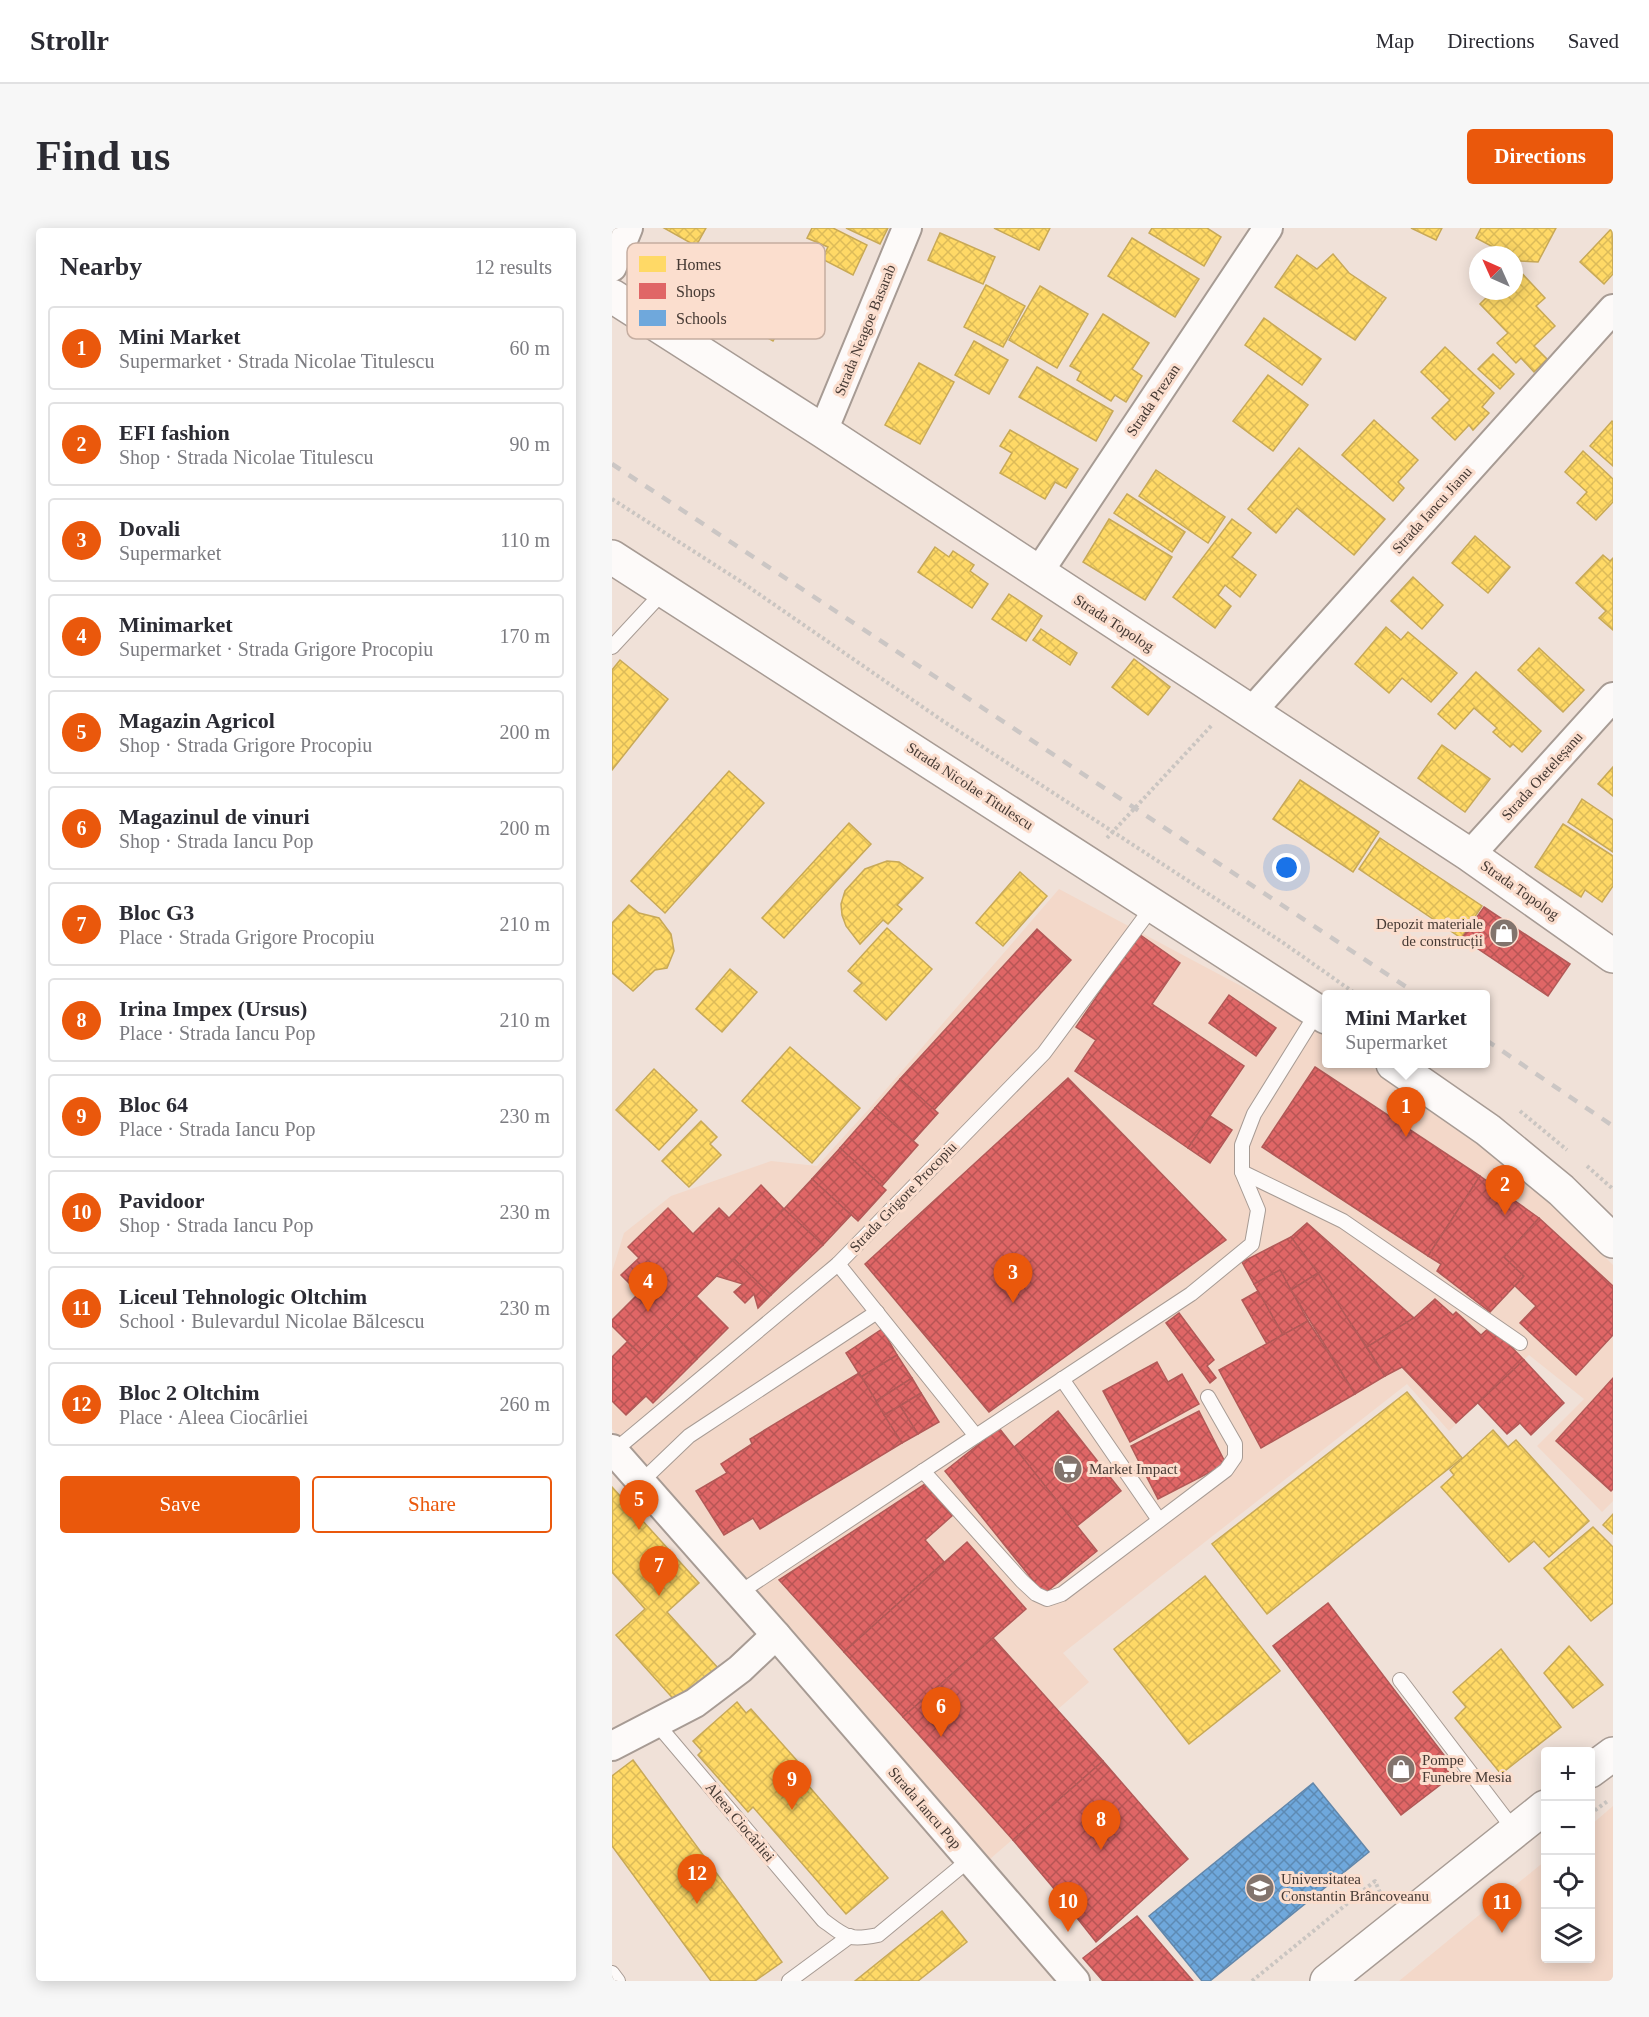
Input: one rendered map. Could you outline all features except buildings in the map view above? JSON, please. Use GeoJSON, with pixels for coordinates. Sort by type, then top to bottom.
{"type":"FeatureCollection","features":[{"type":"Feature","properties":{"kind":"main road","name":"Strada Topolog"},"geometry":{"type":"LineString","coordinates":[[612,296],[627,306]]}},
{"type":"Feature","properties":{"kind":"main road","name":"Strada Topolog"},"geometry":{"type":"LineString","coordinates":[[679,339],[1470,855],[1613,956]]}},
{"type":"Feature","properties":{"kind":"main road","name":"Strada Nicolae Titulescu"},"geometry":{"type":"LineString","coordinates":[[612,557],[1322,1014]]}},
{"type":"Feature","properties":{"kind":"main road"},"geometry":{"type":"LineString","coordinates":[[1399,1068],[1488,1130],[1561,1190],[1613,1241]]}},
{"type":"Feature","properties":{"kind":"main road"},"geometry":{"type":"LineString","coordinates":[[1595,1767],[1613,1754]]}},
{"type":"Feature","properties":{"kind":"main road"},"geometry":{"type":"LineString","coordinates":[[1327,1981],[1541,1810]]}},
{"type":"Feature","properties":{"kind":"street"},"geometry":{"type":"LineString","coordinates":[[612,267],[628,228]]}},
{"type":"Feature","properties":{"kind":"street","name":"Strada Neagoe Basarab"},"geometry":{"type":"LineString","coordinates":[[823,431],[908,228]]}},
{"type":"Feature","properties":{"kind":"street","name":"Strada Prezan"},"geometry":{"type":"LineString","coordinates":[[1038,573],[1268,228]]}},
{"type":"Feature","properties":{"kind":"street","name":"Strada Iancu Jianu"},"geometry":{"type":"LineString","coordinates":[[1243,706],[1613,309]]}},
{"type":"Feature","properties":{"kind":"street","name":"Strada Oteteleșanu"},"geometry":{"type":"LineString","coordinates":[[1470,855],[1613,697]]}},
{"type":"Feature","properties":{"kind":"street","name":"Strada Grigore Procopiu"},"geometry":{"type":"LineString","coordinates":[[613,1450],[776,1635]]}},
{"type":"Feature","properties":{"kind":"street"},"geometry":{"type":"LineString","coordinates":[[612,1746],[695,1702],[731,1676],[776,1635]]}},
{"type":"Feature","properties":{"kind":"street","name":"Strada Iancu Pop"},"geometry":{"type":"LineString","coordinates":[[776,1635],[1074,1981]]}},
{"type":"Feature","properties":{"kind":"lane"},"geometry":{"type":"LineString","coordinates":[[612,647],[664,591]]}},
{"type":"Feature","properties":{"kind":"lane","name":"Strada Grigore Procopiu"},"geometry":{"type":"LineString","coordinates":[[613,1450],[838,1264],[1044,1053],[1153,906]]}},
{"type":"Feature","properties":{"kind":"lane"},"geometry":{"type":"LineString","coordinates":[[739,1593],[1191,1294],[1252,1244],[1258,1210],[1242,1172],[1242,1145],[1254,1114],[1322,1014]]}},
{"type":"Feature","properties":{"kind":"lane"},"geometry":{"type":"LineString","coordinates":[[1242,1172],[1343,1221],[1520,1343]]}},
{"type":"Feature","properties":{"kind":"lane"},"geometry":{"type":"LineString","coordinates":[[838,1264],[976,1436]]}},
{"type":"Feature","properties":{"kind":"lane"},"geometry":{"type":"LineString","coordinates":[[641,1482],[689,1436],[877,1312]]}},
{"type":"Feature","properties":{"kind":"lane"},"geometry":{"type":"LineString","coordinates":[[1062,1379],[1159,1520]]}},
{"type":"Feature","properties":{"kind":"lane"},"geometry":{"type":"LineString","coordinates":[[923,1471],[1022,1581],[1036,1594],[1047,1599],[1062,1594],[1226,1470],[1235,1457],[1235,1444],[1208,1397]]}},
{"type":"Feature","properties":{"kind":"lane"},"geometry":{"type":"LineString","coordinates":[[1400,1680],[1515,1831]]}},
{"type":"Feature","properties":{"kind":"lane","name":"Aleea Ciocârliei"},"geometry":{"type":"LineString","coordinates":[[657,1724],[823,1920],[843,1934],[850,1936]]}},
{"type":"Feature","properties":{"kind":"lane"},"geometry":{"type":"LineString","coordinates":[[789,1981],[850,1936],[858,1939],[878,1935],[970,1859]]}},
{"type":"Feature","properties":{"kind":"lane"},"geometry":{"type":"LineString","coordinates":[[612,1973],[618,1981]]}},
{"type":"Feature","properties":{"kind":"path"},"geometry":{"type":"LineString","coordinates":[[612,500],[740,581],[943,721],[1282,942],[1350,990]]}},
{"type":"Feature","properties":{"kind":"path"},"geometry":{"type":"LineString","coordinates":[[1086,861],[1113,831],[1243,706]]}},
{"type":"Feature","properties":{"kind":"path"},"geometry":{"type":"LineString","coordinates":[[1595,1810],[1613,1796]]}},
{"type":"Feature","properties":{"kind":"shaded area"},"geometry":{"type":"Polygon","coordinates":[[[1059,889],[1299,1017],[1322,1032],[1322,1068],[1373,1068],[1482,1142],[1552,1204],[1613,1265],[1613,1501],[1602,1512],[1537,1446],[1584,1399],[1529,1355],[1449,1431],[1407,1384],[1063,1653],[1089,1682],[1057,1710],[1103,1761],[990,1859],[612,1429],[612,1272],[624,1233],[671,1196],[771,1161],[817,1166],[1059,889]]]}},
{"type":"Feature","properties":{"kind":"shaded area"},"geometry":{"type":"Polygon","coordinates":[[[1613,1806],[1613,1981],[1399,1981],[1541,1864],[1541,1963],[1595,1963],[1595,1822],[1613,1806]]]}},
{"type":"Feature","properties":{"kind":"railway"},"geometry":{"type":"LineString","coordinates":[[612,464],[1411,990]]}},
{"type":"Feature","properties":{"kind":"railway"},"geometry":{"type":"LineString","coordinates":[[1490,1043],[1613,1126]]}},
{"type":"Feature","properties":{"kind":"place","name":"Depozit materiale de construcții"},"geometry":{"type":"Point","coordinates":[1504,933]}},
{"type":"Feature","properties":{"kind":"place","name":"Mini Market"},"geometry":{"type":"Point","coordinates":[1406,1137]}},
{"type":"Feature","properties":{"kind":"place","name":"EFI fashion"},"geometry":{"type":"Point","coordinates":[1505,1215]}},
{"type":"Feature","properties":{"kind":"place","name":"Dovali"},"geometry":{"type":"Point","coordinates":[1013,1303]}},
{"type":"Feature","properties":{"kind":"place","name":"Minimarket"},"geometry":{"type":"Point","coordinates":[648,1312]}},
{"type":"Feature","properties":{"kind":"place","name":"Market Impact"},"geometry":{"type":"Point","coordinates":[1068,1469]}},
{"type":"Feature","properties":{"kind":"place","name":"Magazin Agricol"},"geometry":{"type":"Point","coordinates":[639,1530]}},
{"type":"Feature","properties":{"kind":"place","name":"Bloc G3"},"geometry":{"type":"Point","coordinates":[659,1596]}},
{"type":"Feature","properties":{"kind":"place","name":"Magazinul de vinuri"},"geometry":{"type":"Point","coordinates":[941,1737]}},
{"type":"Feature","properties":{"kind":"place","name":"Pompe Funebre Mesia"},"geometry":{"type":"Point","coordinates":[1401,1769]}},
{"type":"Feature","properties":{"kind":"place","name":"Bloc 64"},"geometry":{"type":"Point","coordinates":[792,1810]}},
{"type":"Feature","properties":{"kind":"place","name":"Irina Impex (Ursus)"},"geometry":{"type":"Point","coordinates":[1101,1850]}},
{"type":"Feature","properties":{"kind":"place","name":"Universitatea Constantin Brâncoveanu"},"geometry":{"type":"Point","coordinates":[1260,1888]}},
{"type":"Feature","properties":{"kind":"place","name":"Bloc 2 Oltchim"},"geometry":{"type":"Point","coordinates":[697,1904]}},
{"type":"Feature","properties":{"kind":"place","name":"Pavidoor"},"geometry":{"type":"Point","coordinates":[1068,1932]}},
{"type":"Feature","properties":{"kind":"place","name":"Liceul Tehnologic Oltchim"},"geometry":{"type":"Point","coordinates":[1502,1933]}}]}
